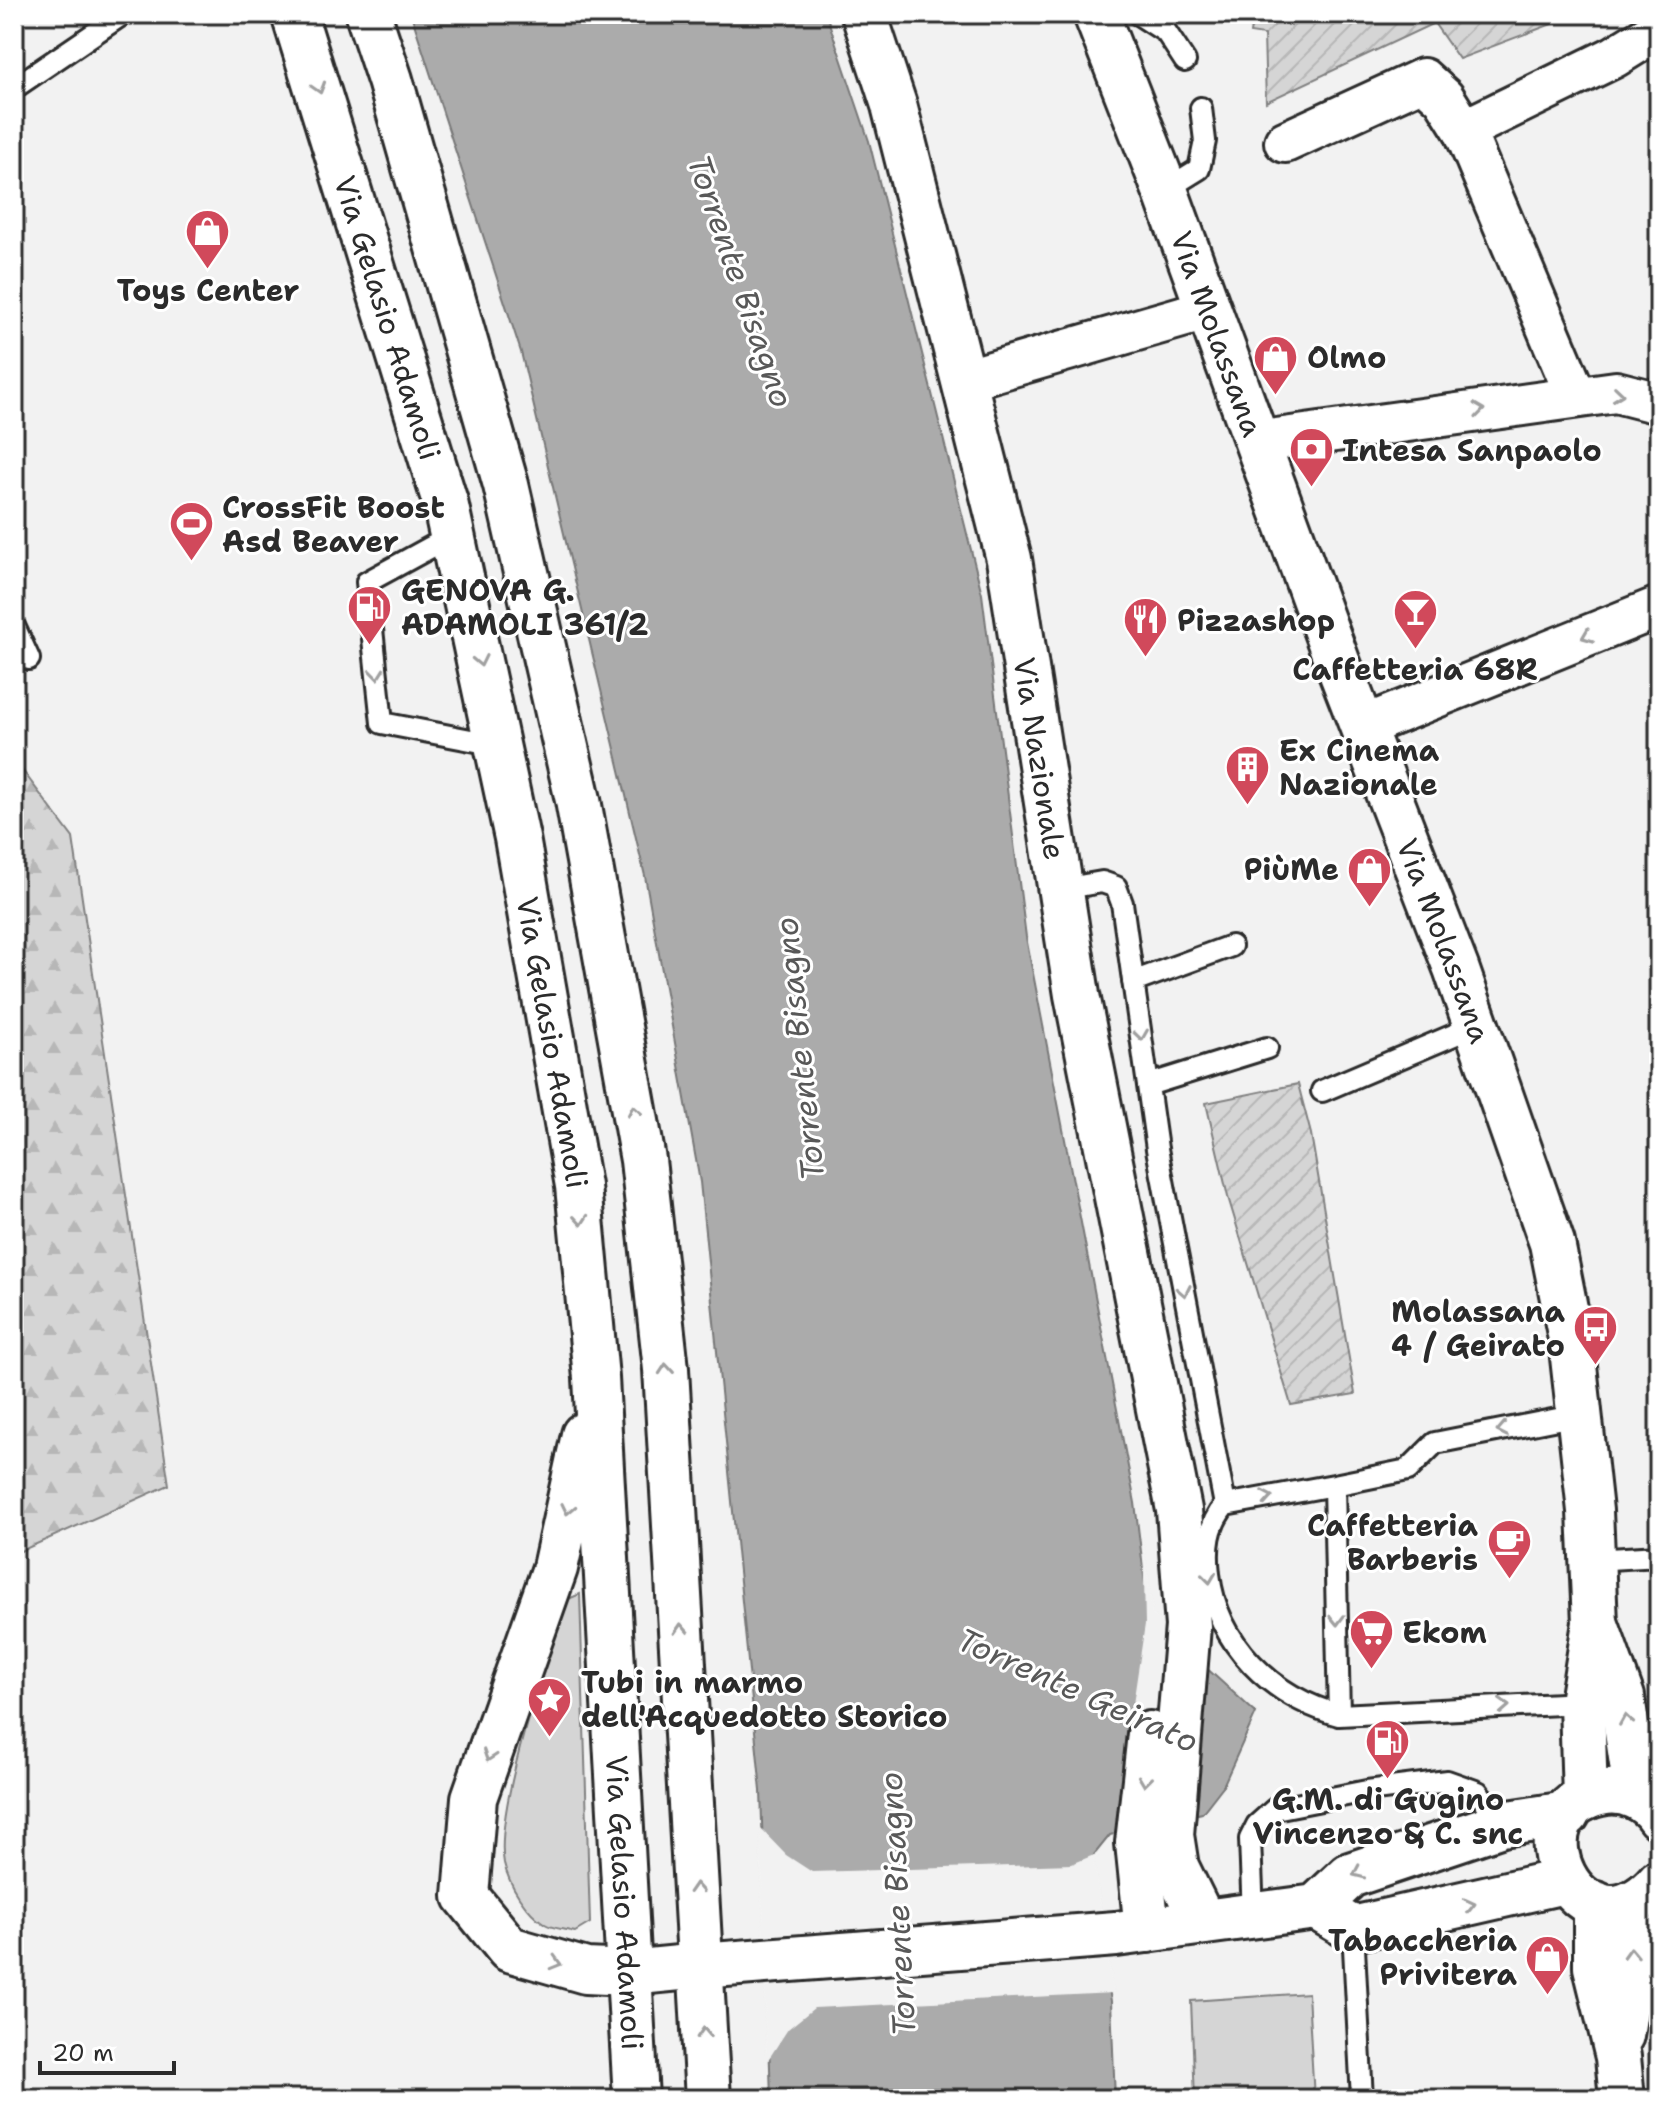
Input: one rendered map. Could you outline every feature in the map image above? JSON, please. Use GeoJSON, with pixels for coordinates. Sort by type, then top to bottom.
{"type":"FeatureCollection","features":[{"type":"Feature","properties":{"kind":"main road","name":"Via Gelasio Adamoli"},"geometry":{"type":"LineString","coordinates":[[294,14],[453,535],[497,745],[578,1186],[596,1378],[636,2099]]}},
{"type":"Feature","properties":{"kind":"main road"},"geometry":{"type":"LineString","coordinates":[[368,14],[395,95],[509,500],[578,800],[643,1160],[666,1369],[708,2099]]}},
{"type":"Feature","properties":{"kind":"main road","name":"Via Nazionale"},"geometry":{"type":"LineString","coordinates":[[864,14],[894,105],[1009,559],[1077,995],[1179,1510],[1188,1626],[1171,1835],[1176,1867],[1203,1922]]}},
{"type":"Feature","properties":{"kind":"main road","name":"Via Molassana"},"geometry":{"type":"LineString","coordinates":[[1116,16],[1165,190],[1206,310],[1475,1026],[1552,1243],[1571,1339],[1595,1623],[1582,1703],[1576,1806],[1554,1847],[1556,1865],[1626,1893],[1632,1966],[1620,2078]]}},
{"type":"Feature","properties":{"kind":"main road"},"geometry":{"type":"LineString","coordinates":[[596,1378],[555,1568],[474,1798],[466,1896],[509,1949],[586,1971],[629,1973],[1132,1932],[1253,1916],[1316,1907],[1350,1875],[1502,1824],[1576,1806]]}},
{"type":"Feature","properties":{"kind":"main road","name":"Via Nazionale"},"geometry":{"type":"LineString","coordinates":[[1132,1932],[1138,1843],[1179,1510]]}},
{"type":"Feature","properties":{"kind":"main road","name":"Via Molassana"},"geometry":{"type":"LineString","coordinates":[[1595,1623],[1622,1697],[1650,1804]]}},
{"type":"Feature","properties":{"kind":"main road","name":"Via Molassana"},"geometry":{"type":"LineString","coordinates":[[1576,1806],[1612,1790],[1650,1804]]}},
{"type":"Feature","properties":{"kind":"main road"},"geometry":{"type":"LineString","coordinates":[[1316,1907],[1353,1929],[1626,1893]]}},
{"type":"Feature","properties":{"kind":"street"},"geometry":{"type":"LineString","coordinates":[[1464,130],[1614,57],[1659,29]]}},
{"type":"Feature","properties":{"kind":"street"},"geometry":{"type":"LineString","coordinates":[[1285,142],[1423,79],[1444,98],[1464,130],[1576,396]]}},
{"type":"Feature","properties":{"kind":"street"},"geometry":{"type":"LineString","coordinates":[[964,380],[1206,310]]}},
{"type":"Feature","properties":{"kind":"street"},"geometry":{"type":"LineString","coordinates":[[1256,442],[1616,392],[1659,403]]}},
{"type":"Feature","properties":{"kind":"street"},"geometry":{"type":"LineString","coordinates":[[1362,727],[1659,607]]}},
{"type":"Feature","properties":{"kind":"lane"},"geometry":{"type":"LineString","coordinates":[[14,88],[123,14]]}},
{"type":"Feature","properties":{"kind":"lane"},"geometry":{"type":"LineString","coordinates":[[1116,16],[1166,32],[1185,61]]}},
{"type":"Feature","properties":{"kind":"lane"},"geometry":{"type":"LineString","coordinates":[[1165,190],[1199,169],[1205,141],[1201,108]]}},
{"type":"Feature","properties":{"kind":"lane"},"geometry":{"type":"LineString","coordinates":[[453,535],[367,582],[382,723],[497,745]]}},
{"type":"Feature","properties":{"kind":"lane"},"geometry":{"type":"LineString","coordinates":[[14,626],[29,659]]}},
{"type":"Feature","properties":{"kind":"lane"},"geometry":{"type":"LineString","coordinates":[[1062,889],[1102,882],[1116,887],[1122,903],[1148,1085],[1225,1505]]}},
{"type":"Feature","properties":{"kind":"lane"},"geometry":{"type":"LineString","coordinates":[[1133,982],[1231,946]]}},
{"type":"Feature","properties":{"kind":"lane"},"geometry":{"type":"LineString","coordinates":[[1322,1091],[1475,1026]]}},
{"type":"Feature","properties":{"kind":"lane"},"geometry":{"type":"LineString","coordinates":[[1148,1085],[1267,1048]]}},
{"type":"Feature","properties":{"kind":"lane"},"geometry":{"type":"LineString","coordinates":[[1578,1415],[1435,1443],[1408,1470],[1225,1505],[1214,1519],[1208,1553],[1211,1590],[1221,1624],[1248,1662],[1303,1701],[1339,1715],[1582,1703]]}},
{"type":"Feature","properties":{"kind":"lane"},"geometry":{"type":"LineString","coordinates":[[1334,1485],[1339,1715]]}},
{"type":"Feature","properties":{"kind":"lane"},"geometry":{"type":"LineString","coordinates":[[1592,1560],[1659,1556]]}},
{"type":"Feature","properties":{"kind":"lane"},"geometry":{"type":"LineString","coordinates":[[1253,1916],[1250,1839],[1257,1825],[1275,1809],[1367,1791],[1447,1781],[1478,1792],[1502,1824]]}},
{"type":"Feature","properties":{"kind":"lane"},"geometry":{"type":"LineString","coordinates":[[1353,1929],[1362,2099]]}},
{"type":"Feature","properties":{"kind":"green space"},"geometry":{"type":"Polygon","coordinates":[[[1253,14],[1578,14],[1459,59],[1434,23],[1266,102],[1264,35],[1250,33],[1253,14]]]}},
{"type":"Feature","properties":{"kind":"green space"},"geometry":{"type":"Polygon","coordinates":[[[14,759],[73,838],[169,1485],[14,1554],[14,759]]]}},
{"type":"Feature","properties":{"kind":"green space"},"geometry":{"type":"Polygon","coordinates":[[[1298,1084],[1311,1134],[1355,1394],[1291,1405],[1228,1197],[1206,1103],[1298,1084]]]}},
{"type":"Feature","properties":{"kind":"green space"},"geometry":{"type":"Polygon","coordinates":[[[580,1594],[590,1923],[575,1932],[545,1924],[525,1905],[506,1871],[503,1839],[514,1771],[547,1657],[566,1600],[580,1594]]]}},
{"type":"Feature","properties":{"kind":"green space"},"geometry":{"type":"Polygon","coordinates":[[[1308,1993],[1314,2099],[1195,2099],[1191,2001],[1308,1993]]]}},
{"type":"Feature","properties":{"kind":"water"},"geometry":{"type":"Polygon","coordinates":[[[411,14],[826,14],[869,141],[982,594],[1026,937],[1135,1503],[1149,1616],[1256,1713],[1223,1786],[1202,1813],[1110,1835],[1089,1861],[1111,2001],[1115,2099],[771,2099],[761,1791],[700,1182],[645,876],[521,352],[411,14]]]}},
{"type":"Feature","properties":{"kind":"pier"},"geometry":{"type":"Polygon","coordinates":[[[1143,1535],[1153,1614],[1208,1665],[1188,1820],[1113,1838],[1145,1624],[1143,1535]]]}},
{"type":"Feature","properties":{"kind":"pier"},"geometry":{"type":"Polygon","coordinates":[[[760,1828],[786,1855],[812,1872],[1072,1864],[1101,1852],[1094,1862],[1114,1993],[814,2008],[788,2029],[766,2063],[760,1828]]]}},
{"type":"Feature","properties":{"kind":"place","name":"Toys Center"},"geometry":{"type":"Point","coordinates":[208,271]}},
{"type":"Feature","properties":{"kind":"place","name":"Olmo"},"geometry":{"type":"Point","coordinates":[1276,396]}},
{"type":"Feature","properties":{"kind":"place","name":"Intesa Sanpaolo"},"geometry":{"type":"Point","coordinates":[1311,489]}},
{"type":"Feature","properties":{"kind":"place","name":"CrossFit Boost Asd Beaver"},"geometry":{"type":"Point","coordinates":[191,563]}},
{"type":"Feature","properties":{"kind":"place","name":"GENOVA G. ADAMOLI 361/2"},"geometry":{"type":"Point","coordinates":[370,646]}},
{"type":"Feature","properties":{"kind":"place","name":"Caffetteria 68R"},"geometry":{"type":"Point","coordinates":[1415,650]}},
{"type":"Feature","properties":{"kind":"place","name":"Pizzashop"},"geometry":{"type":"Point","coordinates":[1146,659]}},
{"type":"Feature","properties":{"kind":"place","name":"Ex Cinema Nazionale"},"geometry":{"type":"Point","coordinates":[1248,806]}},
{"type":"Feature","properties":{"kind":"place","name":"PiùMe"},"geometry":{"type":"Point","coordinates":[1370,908]}},
{"type":"Feature","properties":{"kind":"place","name":"Molassana 4 / Geirato"},"geometry":{"type":"Point","coordinates":[1596,1367]}},
{"type":"Feature","properties":{"kind":"place","name":"Caffetteria Barberis"},"geometry":{"type":"Point","coordinates":[1509,1581]}},
{"type":"Feature","properties":{"kind":"place","name":"Ekom"},"geometry":{"type":"Point","coordinates":[1371,1671]}},
{"type":"Feature","properties":{"kind":"place","name":"Tubi in marmo dell'Acquedotto Storico"},"geometry":{"type":"Point","coordinates":[550,1738]}},
{"type":"Feature","properties":{"kind":"place","name":"G.M. di Gugino Vincenzo & C. snc"},"geometry":{"type":"Point","coordinates":[1388,1780]}},
{"type":"Feature","properties":{"kind":"place","name":"Tabaccheria Privitera"},"geometry":{"type":"Point","coordinates":[1548,1996]}},
{"type":"Feature","properties":{"kind":"water label","name":"Torrente Bisagno"},"geometry":{"type":"Point","coordinates":[741,281]}},
{"type":"Feature","properties":{"kind":"water label","name":"Torrente Bisagno"},"geometry":{"type":"Point","coordinates":[799,1049]}},
{"type":"Feature","properties":{"kind":"water label","name":"Torrente Geirato"},"geometry":{"type":"Point","coordinates":[1078,1690]}},
{"type":"Feature","properties":{"kind":"water label","name":"Torrente Bisagno"},"geometry":{"type":"Point","coordinates":[897,1904]}}]}
